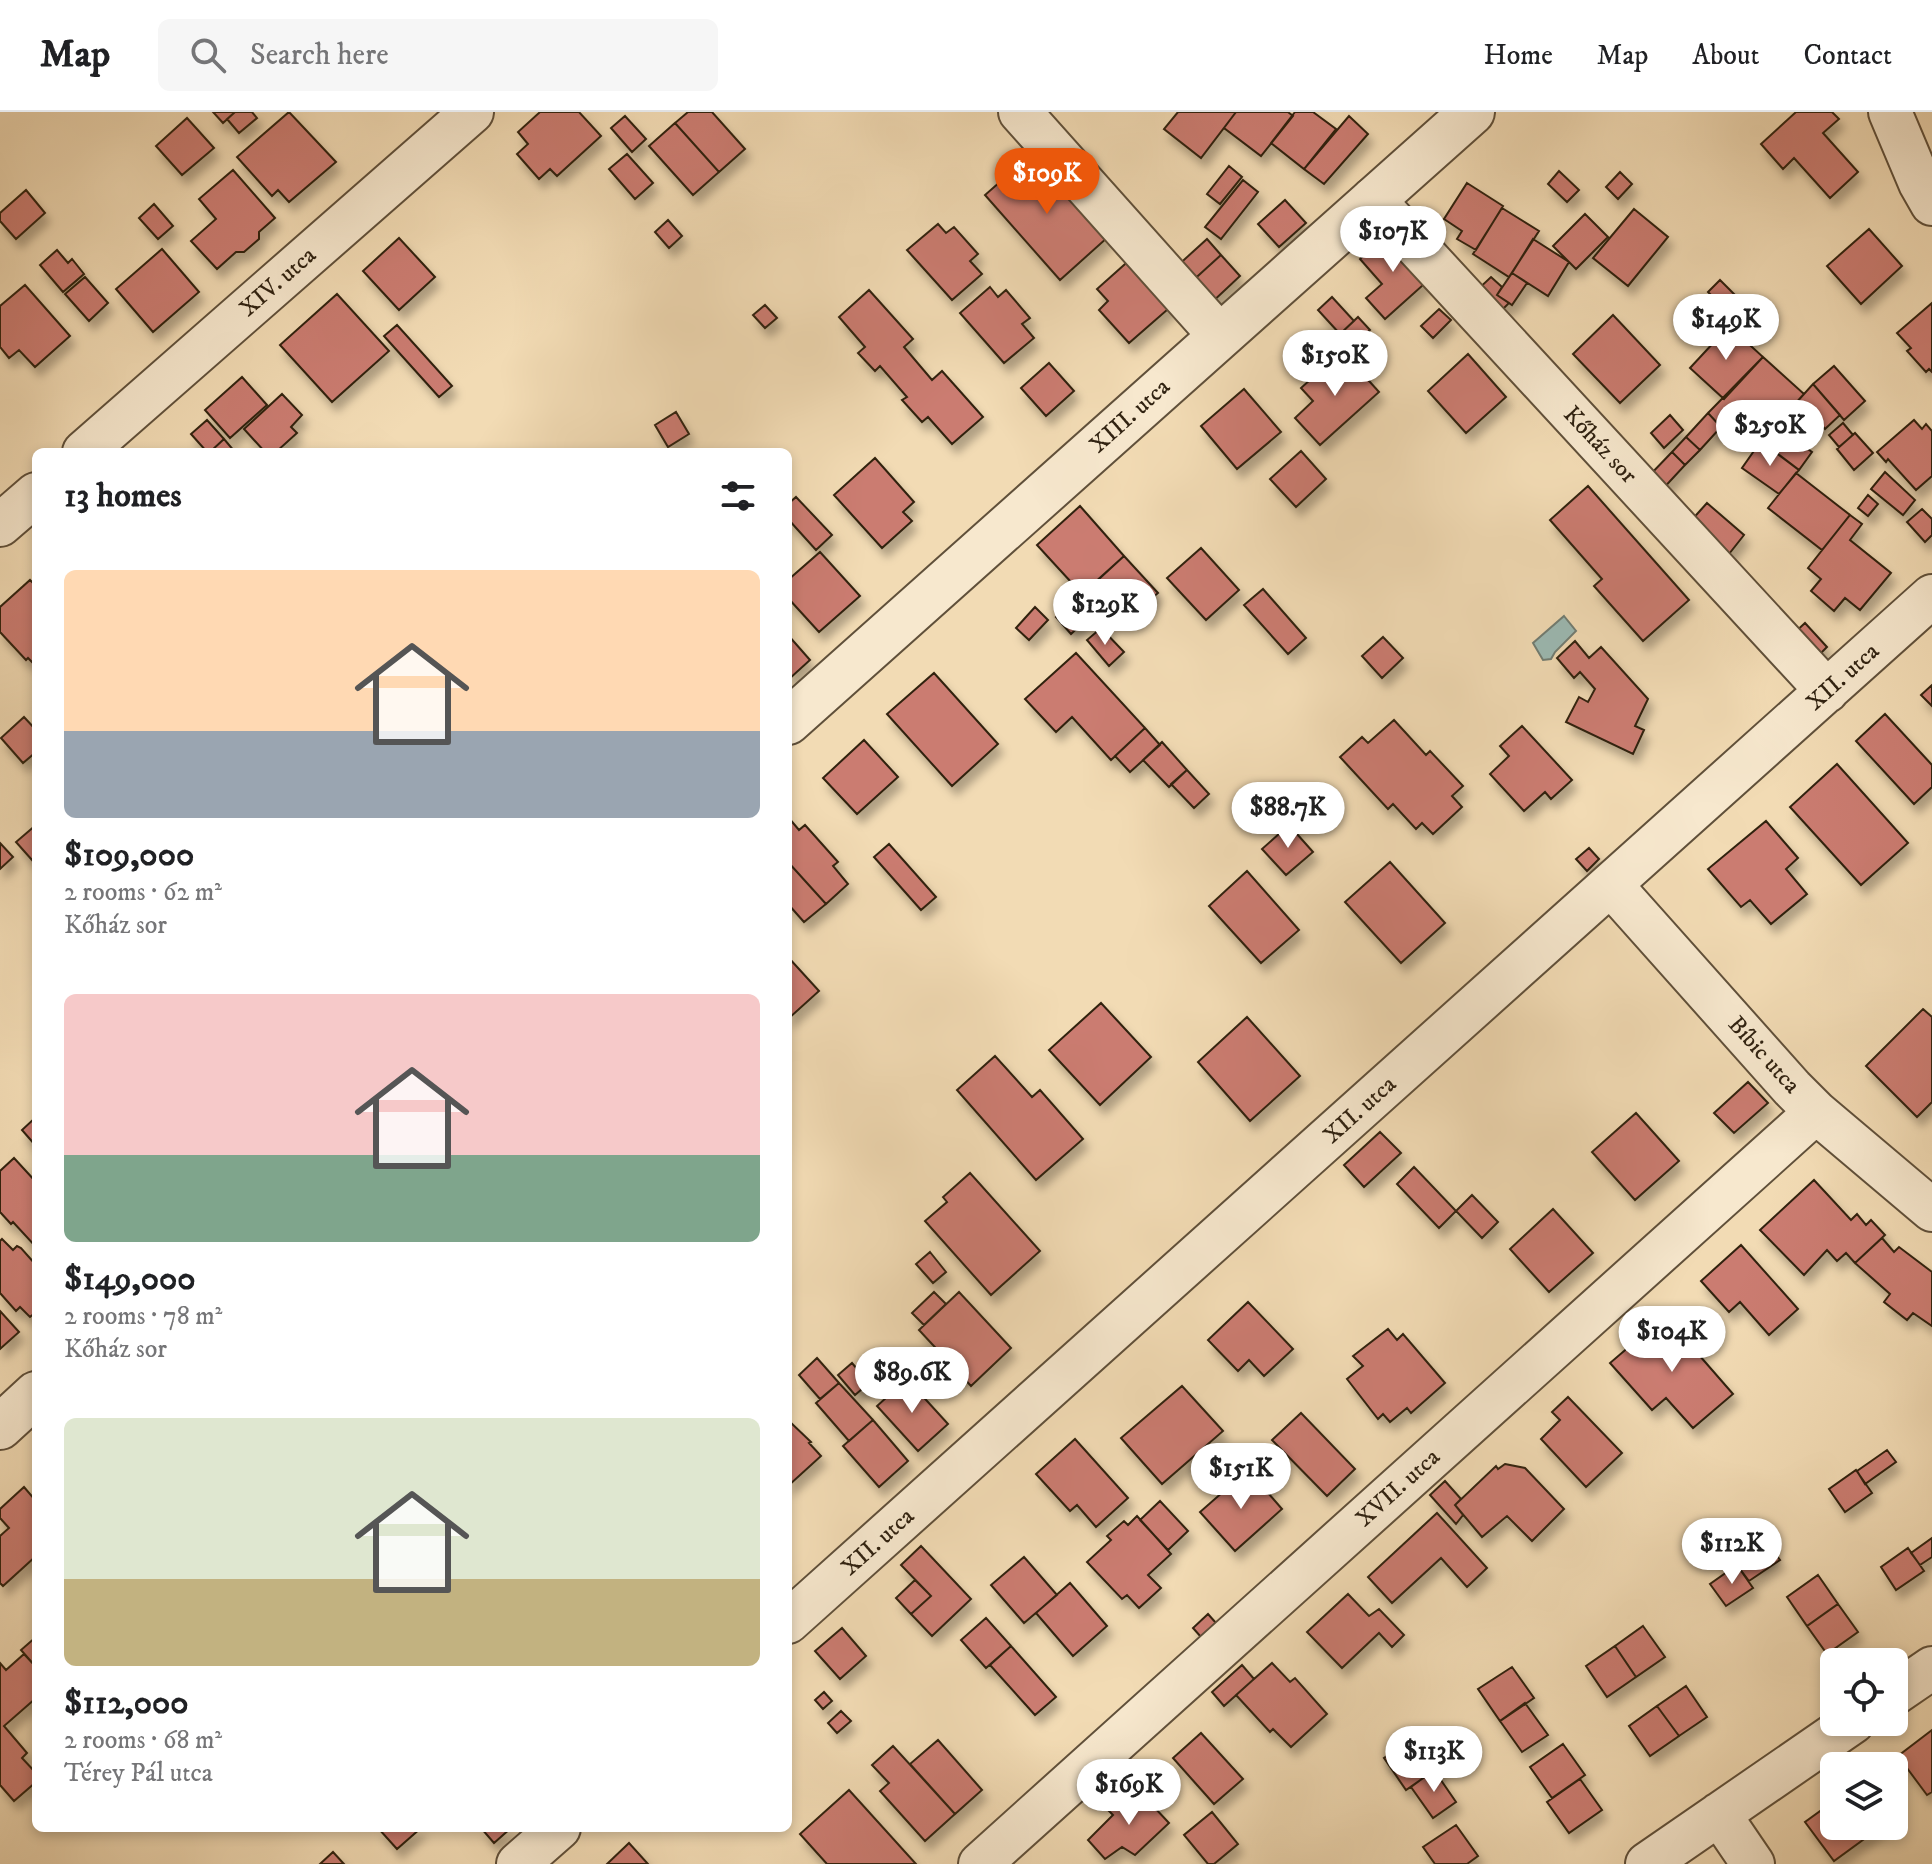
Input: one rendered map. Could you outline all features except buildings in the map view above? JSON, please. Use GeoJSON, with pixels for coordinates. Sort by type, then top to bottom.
{"type":"FeatureCollection","features":[{"type":"Feature","properties":{"kind":"street","name":"XIV. utca"},"geometry":{"type":"LineString","coordinates":[[89,448],[472,112]]}},
{"type":"Feature","properties":{"kind":"street"},"geometry":{"type":"LineString","coordinates":[[1020,112],[1220,336]]}},
{"type":"Feature","properties":{"kind":"street","name":"XIII. utca"},"geometry":{"type":"LineString","coordinates":[[792,718],[1472,112]]}},
{"type":"Feature","properties":{"kind":"street"},"geometry":{"type":"LineString","coordinates":[[1890,112],[1932,204]]}},
{"type":"Feature","properties":{"kind":"street","name":"Kőház sor"},"geometry":{"type":"LineString","coordinates":[[1373,199],[1827,691]]}},
{"type":"Feature","properties":{"kind":"street"},"geometry":{"type":"LineString","coordinates":[[0,525],[32,497]]}},
{"type":"Feature","properties":{"kind":"street","name":"XII. utca"},"geometry":{"type":"LineString","coordinates":[[792,1618],[1932,596]]}},
{"type":"Feature","properties":{"kind":"street","name":"Bíbic utca"},"geometry":{"type":"LineString","coordinates":[[1611,885],[1816,1112],[1932,1210]]}},
{"type":"Feature","properties":{"kind":"street","name":"XVII. utca"},"geometry":{"type":"LineString","coordinates":[[980,1864],[1816,1112]]}},
{"type":"Feature","properties":{"kind":"street"},"geometry":{"type":"LineString","coordinates":[[0,1427],[32,1398]]}},
{"type":"Feature","properties":{"kind":"street"},"geometry":{"type":"LineString","coordinates":[[1908,1684],[1932,1668]]}},
{"type":"Feature","properties":{"kind":"street"},"geometry":{"type":"LineString","coordinates":[[1647,1864],[1833,1736]]}},
{"type":"Feature","properties":{"kind":"street"},"geometry":{"type":"LineString","coordinates":[[1719,1814],[1753,1864]]}},
{"type":"Feature","properties":{"kind":"street"},"geometry":{"type":"LineString","coordinates":[[518,1864],[554,1832]]}},
{"type":"Feature","properties":{"kind":"water"},"geometry":{"type":"Polygon","coordinates":[[[1564,616],[1576,631],[1551,659],[1543,660],[1533,643],[1564,616]]]}}]}
